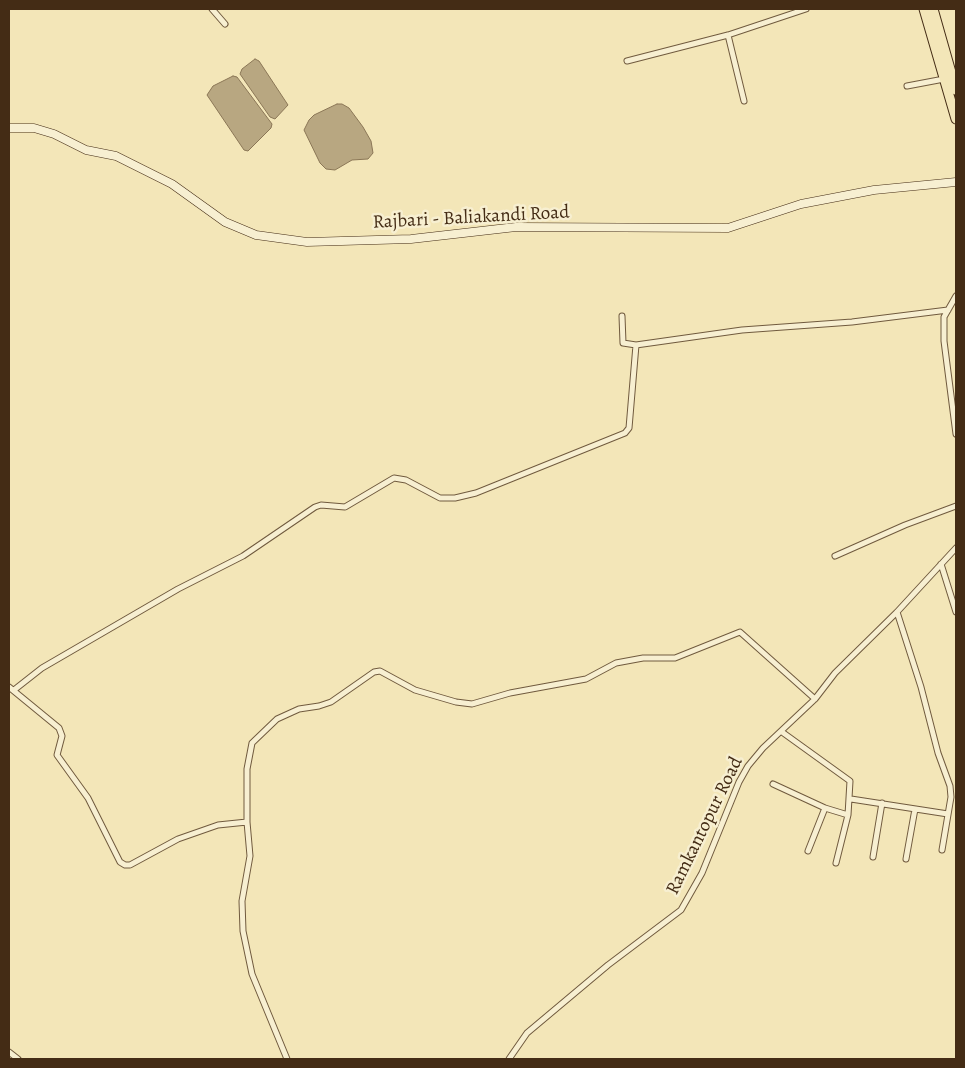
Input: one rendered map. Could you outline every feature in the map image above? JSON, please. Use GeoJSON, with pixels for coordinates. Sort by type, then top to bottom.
{"type":"FeatureCollection","features":[{"type":"Feature","properties":{"kind":"main road"},"geometry":{"type":"LineString","coordinates":[[924,9],[956,119]]}},
{"type":"Feature","properties":{"kind":"main road"},"geometry":{"type":"LineString","coordinates":[[933,9],[956,90]]}},
{"type":"Feature","properties":{"kind":"main road","name":"Rajbari - Baliakandi Road"},"geometry":{"type":"LineString","coordinates":[[9,128],[34,128],[54,134],[86,150],[116,156],[172,184],[233,225],[256,235],[307,242],[412,238],[516,228],[728,228],[802,204],[874,190],[956,182]]}},
{"type":"Feature","properties":{"kind":"street"},"geometry":{"type":"LineString","coordinates":[[212,9],[225,24]]}},
{"type":"Feature","properties":{"kind":"street"},"geometry":{"type":"LineString","coordinates":[[627,61],[728,35],[806,9]]}},
{"type":"Feature","properties":{"kind":"street"},"geometry":{"type":"LineString","coordinates":[[728,35],[744,101]]}},
{"type":"Feature","properties":{"kind":"street"},"geometry":{"type":"LineString","coordinates":[[907,86],[944,79]]}},
{"type":"Feature","properties":{"kind":"street"},"geometry":{"type":"LineString","coordinates":[[956,296],[944,317],[945,364],[956,434]]}},
{"type":"Feature","properties":{"kind":"street"},"geometry":{"type":"LineString","coordinates":[[622,316],[623,343],[636,346],[742,330],[860,321],[948,310]]}},
{"type":"Feature","properties":{"kind":"street"},"geometry":{"type":"LineString","coordinates":[[247,822],[218,825],[178,839],[130,865],[125,865],[120,862],[88,798],[57,755],[62,736],[60,728],[11,689],[42,668],[178,589],[243,556],[315,507],[321,505],[345,507],[394,478],[406,480],[440,498],[454,498],[476,493],[625,433],[629,428],[636,346]]}},
{"type":"Feature","properties":{"kind":"street"},"geometry":{"type":"LineString","coordinates":[[835,556],[904,525],[956,506]]}},
{"type":"Feature","properties":{"kind":"street","name":"Ramkantopur Road"},"geometry":{"type":"LineString","coordinates":[[509,1059],[527,1033],[608,965],[682,910],[702,873],[739,782],[757,754],[815,699],[835,673],[897,612],[956,548]]}},
{"type":"Feature","properties":{"kind":"street"},"geometry":{"type":"LineString","coordinates":[[941,564],[956,612]]}},
{"type":"Feature","properties":{"kind":"street"},"geometry":{"type":"LineString","coordinates":[[897,612],[921,687],[938,753],[950,786],[951,797],[942,850]]}},
{"type":"Feature","properties":{"kind":"street"},"geometry":{"type":"LineString","coordinates":[[287,1059],[252,974],[243,931],[242,901],[250,856],[247,822],[247,770],[252,743],[277,719],[299,709],[331,702],[374,672],[380,671],[415,690],[456,702],[472,704],[510,693],[586,679],[616,663],[643,658],[674,658],[740,632],[815,699]]}},
{"type":"Feature","properties":{"kind":"street"},"geometry":{"type":"LineString","coordinates":[[782,732],[848,777],[850,781],[851,799],[836,863]]}},
{"type":"Feature","properties":{"kind":"street"},"geometry":{"type":"LineString","coordinates":[[773,784],[824,808],[848,815]]}},
{"type":"Feature","properties":{"kind":"street"},"geometry":{"type":"LineString","coordinates":[[851,799],[948,814]]}},
{"type":"Feature","properties":{"kind":"street"},"geometry":{"type":"LineString","coordinates":[[872,857],[882,804]]}},
{"type":"Feature","properties":{"kind":"street"},"geometry":{"type":"LineString","coordinates":[[808,851],[824,808]]}},
{"type":"Feature","properties":{"kind":"street"},"geometry":{"type":"LineString","coordinates":[[906,859],[915,809]]}},
{"type":"Feature","properties":{"kind":"street"},"geometry":{"type":"LineString","coordinates":[[9,1052],[18,1059]]}},
{"type":"Feature","properties":{"kind":"shaded area"},"geometry":{"type":"Polygon","coordinates":[[[255,59],[259,61],[288,105],[275,119],[270,117],[240,74],[242,69],[255,59]]]}},
{"type":"Feature","properties":{"kind":"shaded area"},"geometry":{"type":"Polygon","coordinates":[[[233,76],[237,77],[272,124],[271,128],[248,151],[244,150],[207,95],[213,86],[233,76]]]}},
{"type":"Feature","properties":{"kind":"shaded area"},"geometry":{"type":"Polygon","coordinates":[[[337,104],[342,104],[349,108],[363,127],[371,141],[373,153],[368,159],[352,160],[335,170],[326,169],[320,163],[304,130],[314,115],[337,104]]]}}]}
